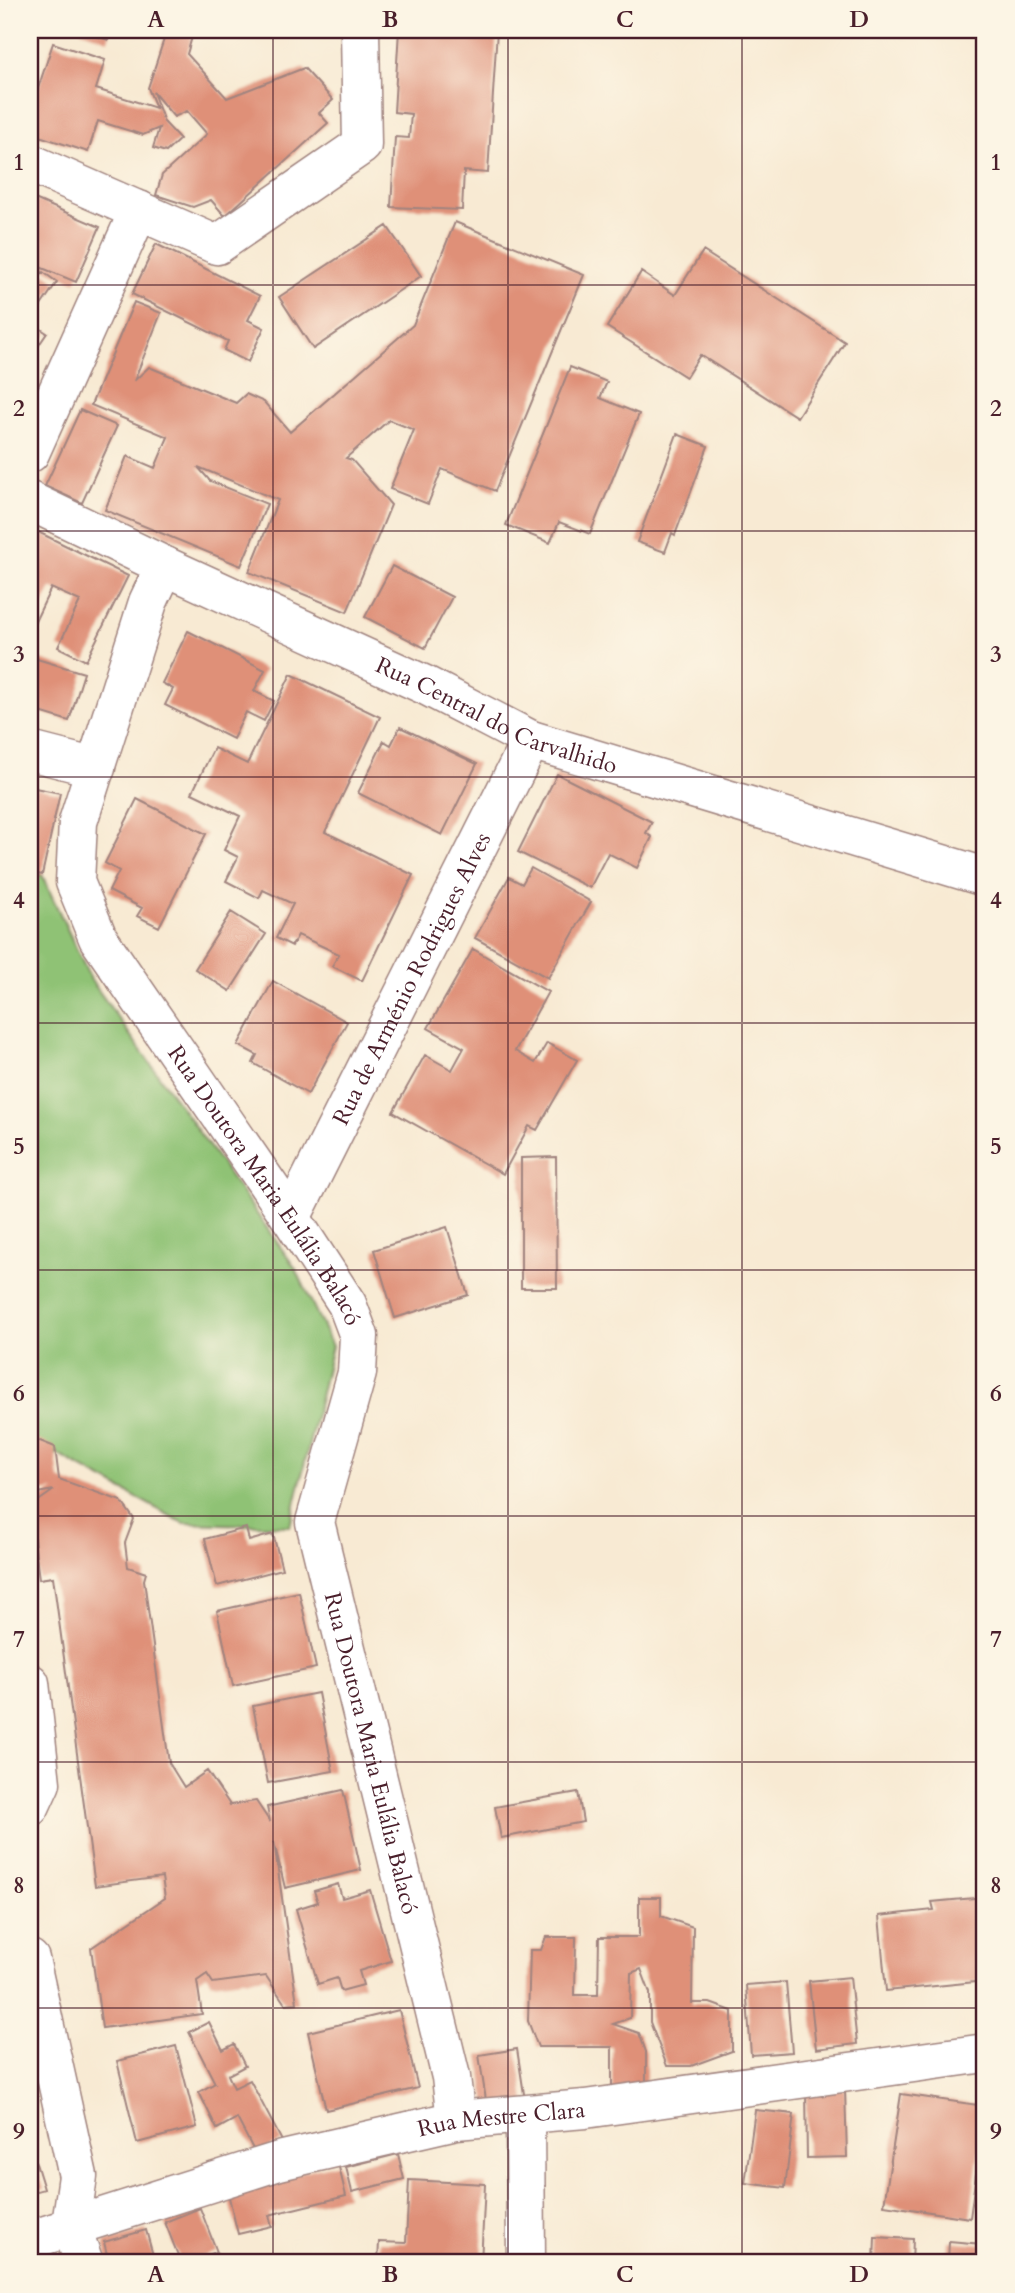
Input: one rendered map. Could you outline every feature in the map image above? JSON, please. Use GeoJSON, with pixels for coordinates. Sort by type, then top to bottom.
{"type":"FeatureCollection","features":[{"type":"Feature","properties":{"kind":"street"},"geometry":{"type":"LineString","coordinates":[[30,163],[217,245],[362,145],[360,30]]}},
{"type":"Feature","properties":{"kind":"street"},"geometry":{"type":"LineString","coordinates":[[30,453],[139,210]]}},
{"type":"Feature","properties":{"kind":"street","name":"Rua Central do Carvalhido"},"geometry":{"type":"LineString","coordinates":[[30,501],[425,685],[531,740],[985,877]]}},
{"type":"Feature","properties":{"kind":"street","name":"Rua Doutora Maria Eulália Balacó"},"geometry":{"type":"LineString","coordinates":[[165,566],[148,602],[78,821],[75,881],[98,938],[291,1218],[347,1304],[359,1336],[357,1373],[315,1522],[451,2077],[456,2120]]}},
{"type":"Feature","properties":{"kind":"street","name":"Rua de Arménio Rodrigues Alves"},"geometry":{"type":"LineString","coordinates":[[291,1218],[531,740]]}},
{"type":"Feature","properties":{"kind":"street"},"geometry":{"type":"LineString","coordinates":[[30,751],[96,768]]}},
{"type":"Feature","properties":{"kind":"street"},"geometry":{"type":"LineString","coordinates":[[30,1684],[41,1783],[30,1807]]}},
{"type":"Feature","properties":{"kind":"street"},"geometry":{"type":"LineString","coordinates":[[30,1959],[78,2176],[71,2225],[84,2263]]}},
{"type":"Feature","properties":{"kind":"street","name":"Rua Mestre Clara"},"geometry":{"type":"LineString","coordinates":[[30,2240],[279,2161],[456,2120],[525,2116],[985,2053]]}},
{"type":"Feature","properties":{"kind":"street"},"geometry":{"type":"LineString","coordinates":[[525,2116],[526,2263]]}},
{"type":"Feature","properties":{"kind":"green space"},"geometry":{"type":"Polygon","coordinates":[[[30,874],[42,875],[91,980],[296,1269],[332,1346],[290,1526],[183,1523],[33,1441],[35,1462],[30,1458],[30,874]]]}},
{"type":"Feature","properties":{"kind":"green space"},"geometry":{"type":"Polygon","coordinates":[[[38,1532],[42,1570],[30,1570],[30,1533],[38,1532]]]}},
{"type":"Feature","properties":{"kind":"building"},"geometry":{"type":"Polygon","coordinates":[[[79,30],[111,30],[108,40],[79,30]]]}},
{"type":"Feature","properties":{"kind":"building"},"geometry":{"type":"Polygon","coordinates":[[[167,30],[194,30],[187,54],[227,98],[304,68],[333,100],[319,113],[328,123],[225,216],[211,200],[193,207],[156,195],[162,175],[207,134],[187,111],[174,117],[153,92],[164,122],[180,139],[166,152],[153,148],[159,128],[143,135],[98,121],[88,152],[30,133],[30,113],[53,43],[105,60],[96,89],[156,108],[148,88],[167,30]]]}},
{"type":"Feature","properties":{"kind":"building"},"geometry":{"type":"Polygon","coordinates":[[[399,30],[497,30],[488,173],[464,171],[462,210],[391,207],[395,137],[409,138],[411,114],[394,112],[399,30]]]}},
{"type":"Feature","properties":{"kind":"building"},"geometry":{"type":"Polygon","coordinates":[[[30,197],[100,227],[76,282],[30,263],[30,197]]]}},
{"type":"Feature","properties":{"kind":"building"},"geometry":{"type":"Polygon","coordinates":[[[455,222],[584,275],[495,491],[442,469],[428,504],[390,489],[414,430],[389,420],[346,458],[352,460],[391,505],[347,612],[249,572],[278,500],[198,467],[210,481],[267,504],[241,566],[105,510],[127,456],[155,468],[168,437],[91,405],[134,302],[161,313],[134,381],[149,367],[236,403],[246,394],[264,402],[290,432],[413,325],[455,222]]]}},
{"type":"Feature","properties":{"kind":"building"},"geometry":{"type":"Polygon","coordinates":[[[387,226],[421,276],[313,349],[279,297],[387,226]]]}},
{"type":"Feature","properties":{"kind":"building"},"geometry":{"type":"Polygon","coordinates":[[[156,244],[260,296],[248,320],[264,328],[248,362],[224,350],[228,341],[132,294],[156,244]]]}},
{"type":"Feature","properties":{"kind":"building"},"geometry":{"type":"Polygon","coordinates":[[[703,251],[845,342],[797,417],[700,355],[686,377],[607,327],[641,272],[675,295],[703,251]]]}},
{"type":"Feature","properties":{"kind":"building"},"geometry":{"type":"Polygon","coordinates":[[[43,272],[57,282],[30,322],[30,291],[43,272]]]}},
{"type":"Feature","properties":{"kind":"building"},"geometry":{"type":"Polygon","coordinates":[[[30,322],[47,333],[30,358],[30,322]]]}},
{"type":"Feature","properties":{"kind":"building"},"geometry":{"type":"Polygon","coordinates":[[[570,367],[607,382],[600,398],[639,414],[590,534],[559,522],[550,543],[506,525],[570,367]]]}},
{"type":"Feature","properties":{"kind":"building"},"geometry":{"type":"Polygon","coordinates":[[[80,410],[117,426],[82,503],[45,486],[80,410]]]}},
{"type":"Feature","properties":{"kind":"building"},"geometry":{"type":"Polygon","coordinates":[[[677,434],[708,446],[675,535],[672,533],[665,552],[637,542],[677,434]]]}},
{"type":"Feature","properties":{"kind":"building"},"geometry":{"type":"Polygon","coordinates":[[[30,528],[128,576],[86,661],[58,647],[80,601],[51,588],[30,632],[30,528]]]}},
{"type":"Feature","properties":{"kind":"building"},"geometry":{"type":"Polygon","coordinates":[[[392,566],[452,597],[425,648],[365,617],[392,566]]]}},
{"type":"Feature","properties":{"kind":"building"},"geometry":{"type":"Polygon","coordinates":[[[188,631],[265,670],[254,691],[274,701],[264,721],[246,712],[233,739],[165,705],[173,689],[162,683],[188,631]]]}},
{"type":"Feature","properties":{"kind":"building"},"geometry":{"type":"Polygon","coordinates":[[[30,657],[84,673],[69,721],[30,709],[30,657]]]}},
{"type":"Feature","properties":{"kind":"building"},"geometry":{"type":"Polygon","coordinates":[[[291,674],[380,717],[325,832],[413,875],[362,981],[332,966],[339,954],[298,935],[292,946],[276,938],[293,904],[263,890],[259,898],[226,881],[238,857],[224,850],[240,816],[192,793],[214,748],[247,764],[291,674]]]}},
{"type":"Feature","properties":{"kind":"building"},"geometry":{"type":"Polygon","coordinates":[[[400,727],[477,764],[442,835],[358,793],[384,741],[391,745],[400,727]]]}},
{"type":"Feature","properties":{"kind":"building"},"geometry":{"type":"Polygon","coordinates":[[[557,774],[652,822],[646,833],[652,837],[637,868],[608,853],[590,888],[518,852],[557,774]]]}},
{"type":"Feature","properties":{"kind":"building"},"geometry":{"type":"Polygon","coordinates":[[[30,787],[60,793],[42,875],[30,872],[30,787]]]}},
{"type":"Feature","properties":{"kind":"building"},"geometry":{"type":"Polygon","coordinates":[[[137,799],[206,834],[159,927],[137,916],[142,908],[109,891],[119,871],[105,863],[137,799]]]}},
{"type":"Feature","properties":{"kind":"building"},"geometry":{"type":"Polygon","coordinates":[[[531,868],[591,902],[548,978],[475,938],[509,877],[522,884],[531,868]]]}},
{"type":"Feature","properties":{"kind":"building"},"geometry":{"type":"Polygon","coordinates":[[[231,912],[266,934],[230,991],[195,969],[231,912]]]}},
{"type":"Feature","properties":{"kind":"building"},"geometry":{"type":"Polygon","coordinates":[[[473,949],[548,992],[515,1051],[535,1063],[547,1043],[577,1060],[537,1130],[529,1126],[503,1174],[393,1112],[425,1055],[452,1070],[464,1048],[428,1028],[473,949]]]}},
{"type":"Feature","properties":{"kind":"building"},"geometry":{"type":"Polygon","coordinates":[[[273,981],[347,1022],[308,1094],[253,1063],[257,1055],[238,1045],[273,981]]]}},
{"type":"Feature","properties":{"kind":"building"},"geometry":{"type":"Polygon","coordinates":[[[556,1157],[557,1288],[521,1288],[521,1158],[556,1157]]]}},
{"type":"Feature","properties":{"kind":"building"},"geometry":{"type":"Polygon","coordinates":[[[447,1227],[468,1295],[395,1318],[374,1250],[447,1227]]]}},
{"type":"Feature","properties":{"kind":"building"},"geometry":{"type":"Polygon","coordinates":[[[30,1437],[55,1447],[59,1479],[121,1501],[134,1519],[125,1543],[128,1567],[146,1573],[144,1580],[169,1763],[184,1787],[207,1771],[230,1805],[256,1801],[270,1822],[267,1807],[343,1790],[361,1870],[285,1888],[274,1842],[297,2003],[285,2004],[266,1976],[213,1983],[207,1974],[197,1981],[202,2014],[102,2028],[91,1948],[165,1898],[162,1877],[95,1886],[53,1577],[39,1579],[30,1507],[54,1490],[37,1493],[30,1437]]]}},
{"type":"Feature","properties":{"kind":"building"},"geometry":{"type":"Polygon","coordinates":[[[246,1528],[249,1541],[273,1534],[282,1569],[217,1586],[205,1539],[246,1528]]]}},
{"type":"Feature","properties":{"kind":"building"},"geometry":{"type":"Polygon","coordinates":[[[299,1592],[316,1668],[233,1686],[217,1611],[299,1592]]]}},
{"type":"Feature","properties":{"kind":"building"},"geometry":{"type":"Polygon","coordinates":[[[318,1693],[333,1771],[268,1783],[253,1706],[318,1693]]]}},
{"type":"Feature","properties":{"kind":"building"},"geometry":{"type":"Polygon","coordinates":[[[578,1792],[583,1822],[501,1838],[495,1807],[578,1792]]]}},
{"type":"Feature","properties":{"kind":"building"},"geometry":{"type":"Polygon","coordinates":[[[338,1884],[342,1898],[370,1890],[391,1961],[359,1971],[363,1985],[341,1991],[337,1978],[318,1984],[296,1909],[318,1902],[314,1891],[338,1884]]]}},
{"type":"Feature","properties":{"kind":"building"},"geometry":{"type":"Polygon","coordinates":[[[639,1897],[661,1897],[661,1916],[693,1927],[692,2003],[710,2003],[732,2011],[732,2051],[691,2066],[667,2066],[650,2022],[650,1993],[641,1969],[631,1973],[630,2018],[613,2024],[639,2033],[646,2052],[646,2093],[612,2093],[612,2047],[538,2047],[528,2021],[530,1950],[541,1950],[546,1937],[576,1937],[575,1995],[598,1995],[599,1937],[639,1937],[639,1897]]]}},
{"type":"Feature","properties":{"kind":"building"},"geometry":{"type":"Polygon","coordinates":[[[985,1897],[985,1981],[886,1991],[879,1916],[934,1910],[932,1902],[985,1897]]]}},
{"type":"Feature","properties":{"kind":"building"},"geometry":{"type":"Polygon","coordinates":[[[850,1977],[857,2044],[816,2049],[809,1981],[850,1977]]]}},
{"type":"Feature","properties":{"kind":"building"},"geometry":{"type":"Polygon","coordinates":[[[786,1982],[792,2052],[751,2055],[746,1985],[786,1982]]]}},
{"type":"Feature","properties":{"kind":"building"},"geometry":{"type":"Polygon","coordinates":[[[399,2010],[418,2088],[326,2110],[308,2032],[399,2010]]]}},
{"type":"Feature","properties":{"kind":"building"},"geometry":{"type":"Polygon","coordinates":[[[209,2022],[223,2050],[234,2044],[245,2066],[228,2075],[234,2088],[250,2080],[282,2141],[256,2155],[237,2118],[217,2129],[199,2092],[215,2083],[189,2032],[209,2022]]]}},
{"type":"Feature","properties":{"kind":"building"},"geometry":{"type":"Polygon","coordinates":[[[176,2046],[197,2127],[137,2143],[117,2061],[176,2046]]]}},
{"type":"Feature","properties":{"kind":"building"},"geometry":{"type":"Polygon","coordinates":[[[517,2049],[526,2107],[488,2113],[479,2055],[517,2049]]]}},
{"type":"Feature","properties":{"kind":"building"},"geometry":{"type":"Polygon","coordinates":[[[845,2089],[847,2157],[807,2158],[806,2090],[845,2089]]]}},
{"type":"Feature","properties":{"kind":"building"},"geometry":{"type":"Polygon","coordinates":[[[901,2094],[985,2106],[970,2218],[884,2205],[901,2094]]]}},
{"type":"Feature","properties":{"kind":"building"},"geometry":{"type":"Polygon","coordinates":[[[755,2110],[794,2114],[785,2188],[745,2183],[755,2110]]]}},
{"type":"Feature","properties":{"kind":"building"},"geometry":{"type":"Polygon","coordinates":[[[30,2144],[44,2189],[30,2193],[30,2144]]]}},
{"type":"Feature","properties":{"kind":"building"},"geometry":{"type":"Polygon","coordinates":[[[398,2154],[404,2179],[352,2192],[346,2167],[398,2154]]]}},
{"type":"Feature","properties":{"kind":"building"},"geometry":{"type":"Polygon","coordinates":[[[338,2163],[346,2196],[269,2215],[272,2226],[238,2234],[227,2189],[338,2163]]]}},
{"type":"Feature","properties":{"kind":"building"},"geometry":{"type":"Polygon","coordinates":[[[409,2180],[485,2184],[481,2263],[378,2263],[379,2242],[406,2243],[409,2180]]]}},
{"type":"Feature","properties":{"kind":"building"},"geometry":{"type":"Polygon","coordinates":[[[200,2208],[217,2252],[181,2263],[165,2222],[200,2208]]]}},
{"type":"Feature","properties":{"kind":"building"},"geometry":{"type":"Polygon","coordinates":[[[146,2230],[155,2263],[109,2263],[104,2242],[146,2230]]]}},
{"type":"Feature","properties":{"kind":"building"},"geometry":{"type":"Polygon","coordinates":[[[875,2237],[913,2239],[912,2263],[874,2263],[875,2237]]]}},
{"type":"Feature","properties":{"kind":"building"},"geometry":{"type":"Polygon","coordinates":[[[949,2241],[982,2244],[981,2263],[948,2263],[949,2241]]]}}]}
